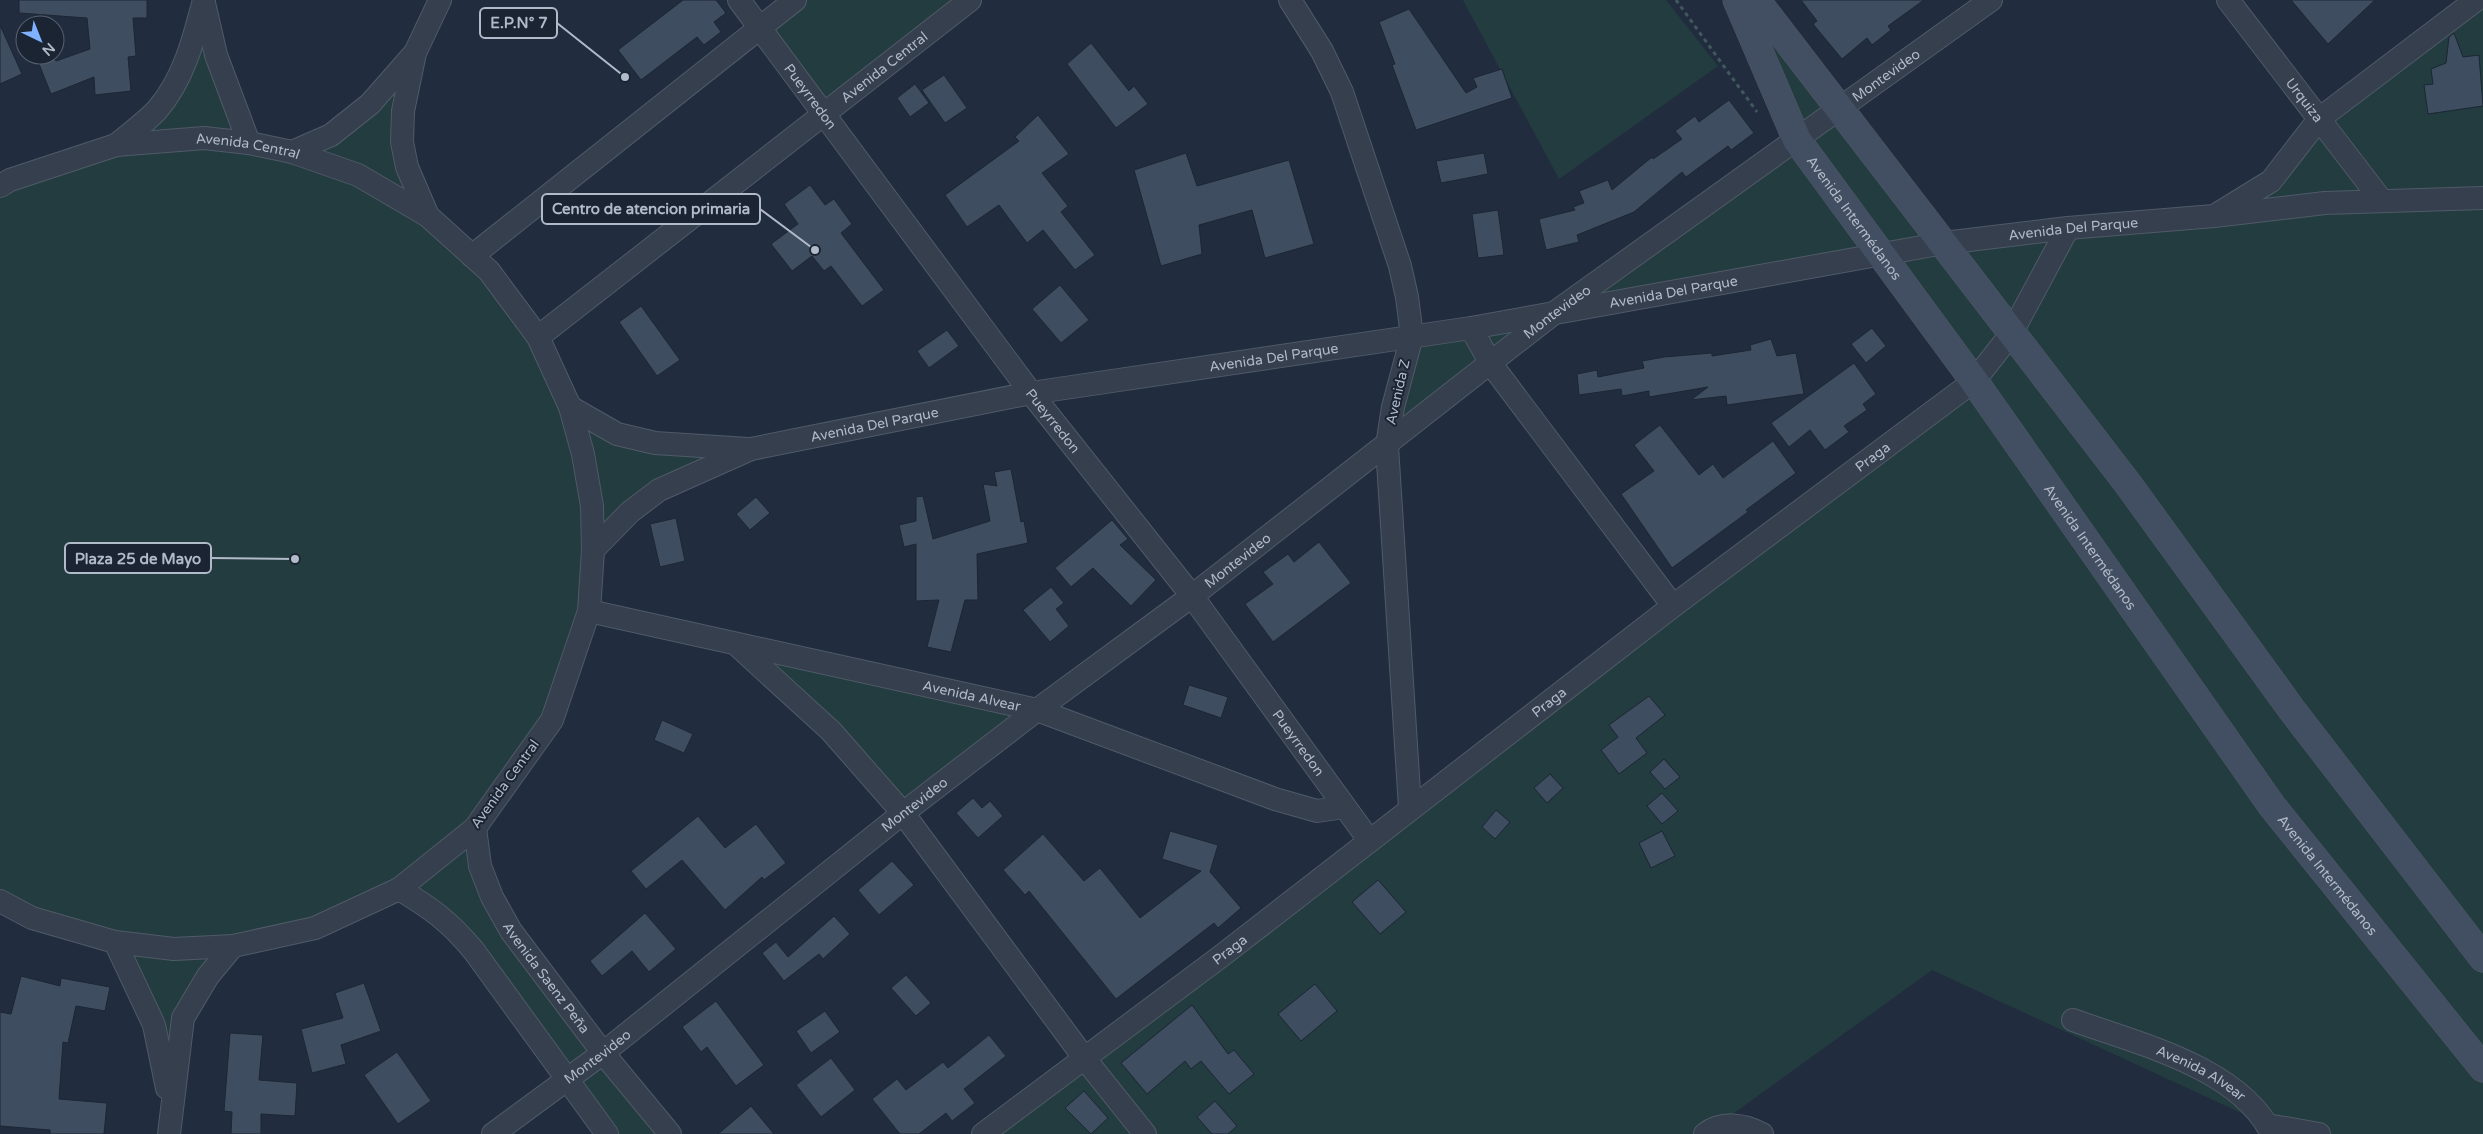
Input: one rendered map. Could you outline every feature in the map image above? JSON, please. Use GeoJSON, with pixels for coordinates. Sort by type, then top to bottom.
{"type":"FeatureCollection","features":[{"type":"Feature","properties":{"kind":"main road","name":"Avenida Intermédanos"},"geometry":{"type":"LineString","coordinates":[[1737,0],[1797,140],[1974,381],[2272,806],[2483,1068]]}},
{"type":"Feature","properties":{"kind":"main road"},"geometry":{"type":"LineString","coordinates":[[1756,0],[2128,484],[2292,710],[2483,958]]}},
{"type":"Feature","properties":{"kind":"street"},"geometry":{"type":"LineString","coordinates":[[428,216],[407,167],[402,142],[403,112],[415,53],[440,0]]}},
{"type":"Feature","properties":{"kind":"street","name":"Pueyrredon"},"geometry":{"type":"LineString","coordinates":[[739,0],[1031,394],[1192,596],[1369,840]]}},
{"type":"Feature","properties":{"kind":"street"},"geometry":{"type":"LineString","coordinates":[[472,256],[795,0]]}},
{"type":"Feature","properties":{"kind":"street","name":"Avenida Central"},"geometry":{"type":"LineString","coordinates":[[538,337],[970,0]]}},
{"type":"Feature","properties":{"kind":"street","name":"Avenida Z"},"geometry":{"type":"LineString","coordinates":[[1290,0],[1322,51],[1342,92],[1400,266],[1407,297],[1412,336],[1393,407],[1387,446],[1410,808]]}},
{"type":"Feature","properties":{"kind":"street","name":"Montevideo"},"geometry":{"type":"LineString","coordinates":[[493,1134],[567,1078],[604,1053],[903,813],[1037,710],[1192,596],[1387,446],[1554,313],[1991,0]]}},
{"type":"Feature","properties":{"kind":"street","name":"Urquiza"},"geometry":{"type":"LineString","coordinates":[[2228,0],[2382,201]]}},
{"type":"Feature","properties":{"kind":"street"},"geometry":{"type":"LineString","coordinates":[[2214,216],[2271,181],[2319,119],[2476,0]]}},
{"type":"Feature","properties":{"kind":"street"},"geometry":{"type":"LineString","coordinates":[[204,1],[216,55],[249,143]]}},
{"type":"Feature","properties":{"kind":"street"},"geometry":{"type":"LineString","coordinates":[[116,145],[157,110],[175,82],[188,59],[204,1]]}},
{"type":"Feature","properties":{"kind":"street"},"geometry":{"type":"LineString","coordinates":[[292,152],[331,135],[370,104],[415,53]]}},
{"type":"Feature","properties":{"kind":"street","name":"Avenida Central"},"geometry":{"type":"LineString","coordinates":[[0,901],[32,918],[115,942],[174,948],[233,946],[315,928],[399,888],[475,828],[552,720],[589,611],[593,550],[592,506],[584,454],[570,407],[538,337],[489,271],[428,216],[358,175],[292,152],[249,143],[204,138],[116,145],[3,182]]}},
{"type":"Feature","properties":{"kind":"street","name":"Avenida Del Parque"},"geometry":{"type":"LineString","coordinates":[[593,550],[630,512],[659,490],[751,450],[1031,394],[1471,328],[1944,243],[2068,228],[2214,216],[2325,203],[2483,198]]}},
{"type":"Feature","properties":{"kind":"street","name":"Praga"},"geometry":{"type":"LineString","coordinates":[[983,1134],[1085,1059],[1673,606],[1974,381],[2011,334],[2068,228]]}},
{"type":"Feature","properties":{"kind":"street"},"geometry":{"type":"LineString","coordinates":[[1471,328],[1491,364],[1673,606]]}},
{"type":"Feature","properties":{"kind":"street","name":"Avenida Del Parque"},"geometry":{"type":"LineString","coordinates":[[570,407],[617,434],[655,443],[751,450]]}},
{"type":"Feature","properties":{"kind":"street","name":"Avenida Alvear"},"geometry":{"type":"LineString","coordinates":[[589,611],[1037,710],[1275,799],[1317,811],[1344,807]]}},
{"type":"Feature","properties":{"kind":"street"},"geometry":{"type":"LineString","coordinates":[[737,645],[832,732],[903,813],[1085,1059],[1145,1134]]}},
{"type":"Feature","properties":{"kind":"street","name":"Avenida Saenz Peña"},"geometry":{"type":"LineString","coordinates":[[475,828],[480,866],[492,897],[511,931],[604,1053],[670,1134]]}},
{"type":"Feature","properties":{"kind":"street"},"geometry":{"type":"LineString","coordinates":[[399,888],[433,910],[454,927],[608,1134]]}},
{"type":"Feature","properties":{"kind":"street"},"geometry":{"type":"LineString","coordinates":[[115,942],[154,1026],[171,1106]]}},
{"type":"Feature","properties":{"kind":"street"},"geometry":{"type":"LineString","coordinates":[[169,1134],[182,1018],[208,976],[233,946]]}},
{"type":"Feature","properties":{"kind":"street","name":"Avenida Alvear"},"geometry":{"type":"LineString","coordinates":[[2073,1020],[2203,1068],[2225,1082],[2246,1100],[2270,1130],[2319,1134]]}},
{"type":"Feature","properties":{"kind":"street"},"geometry":{"type":"LineString","coordinates":[[1709,1131],[1742,1125],[1762,1134]]}},
{"type":"Feature","properties":{"kind":"green space"},"geometry":{"type":"Polygon","coordinates":[[[795,0],[970,0],[824,114],[759,27],[795,0]]]}},
{"type":"Feature","properties":{"kind":"green space"},"geometry":{"type":"Polygon","coordinates":[[[1463,0],[1666,0],[1718,66],[1559,179],[1463,0]]]}},
{"type":"Feature","properties":{"kind":"green space"},"geometry":{"type":"Polygon","coordinates":[[[1737,0],[1944,243],[2214,216],[2271,181],[2319,119],[2483,0],[2483,1134],[2272,1134],[2267,1125],[1932,970],[1705,1134],[983,1134],[1974,381],[1882,255],[1554,313],[1797,140],[1737,0]]]}},
{"type":"Feature","properties":{"kind":"green space"},"geometry":{"type":"Polygon","coordinates":[[[204,1],[249,143],[292,152],[331,135],[415,53],[403,111],[428,216],[512,302],[570,407],[617,434],[751,449],[659,490],[593,550],[589,611],[552,720],[475,829],[492,897],[671,1134],[607,1134],[474,951],[399,889],[246,945],[183,1018],[171,1106],[115,942],[0,899],[0,189],[116,145],[157,110],[204,1]]]}},
{"type":"Feature","properties":{"kind":"green space"},"geometry":{"type":"Polygon","coordinates":[[[1554,313],[1387,446],[1412,336],[1554,313]]]}},
{"type":"Feature","properties":{"kind":"green space"},"geometry":{"type":"Polygon","coordinates":[[[737,645],[1037,710],[903,813],[737,645]]]}},
{"type":"Feature","properties":{"kind":"building"},"geometry":{"type":"Polygon","coordinates":[[[19,0],[147,0],[147,18],[133,18],[136,56],[128,57],[131,91],[95,95],[94,77],[51,94],[39,65],[65,65],[65,58],[90,49],[87,18],[19,13],[19,0]]]}},
{"type":"Feature","properties":{"kind":"building"},"geometry":{"type":"Polygon","coordinates":[[[683,0],[716,0],[726,13],[714,22],[721,32],[704,45],[697,37],[641,80],[618,50],[683,0]]]}},
{"type":"Feature","properties":{"kind":"building"},"geometry":{"type":"Polygon","coordinates":[[[1801,0],[1924,0],[1888,26],[1891,30],[1872,45],[1867,38],[1842,59],[1813,24],[1817,21],[1801,0]]]}},
{"type":"Feature","properties":{"kind":"building"},"geometry":{"type":"Polygon","coordinates":[[[2291,0],[2375,0],[2328,44],[2291,0]]]}},
{"type":"Feature","properties":{"kind":"building"},"geometry":{"type":"Polygon","coordinates":[[[1409,9],[1466,93],[1477,87],[1473,78],[1502,69],[1512,98],[1416,130],[1392,65],[1395,64],[1379,22],[1409,9]]]}},
{"type":"Feature","properties":{"kind":"building"},"geometry":{"type":"Polygon","coordinates":[[[0,25],[15,58],[15,65],[18,65],[22,74],[0,84],[0,25]]]}},
{"type":"Feature","properties":{"kind":"building"},"geometry":{"type":"Polygon","coordinates":[[[2454,33],[2463,57],[2479,55],[2483,106],[2428,114],[2424,85],[2433,84],[2431,69],[2446,63],[2449,37],[2454,33]]]}},
{"type":"Feature","properties":{"kind":"building"},"geometry":{"type":"Polygon","coordinates":[[[1091,43],[1129,91],[1134,86],[1148,104],[1116,128],[1067,64],[1091,43]]]}},
{"type":"Feature","properties":{"kind":"building"},"geometry":{"type":"Polygon","coordinates":[[[944,75],[967,108],[945,123],[922,90],[944,75]]]}},
{"type":"Feature","properties":{"kind":"building"},"geometry":{"type":"Polygon","coordinates":[[[915,84],[929,103],[910,117],[897,98],[915,84]]]}},
{"type":"Feature","properties":{"kind":"building"},"geometry":{"type":"Polygon","coordinates":[[[1729,100],[1754,133],[1731,150],[1728,146],[1686,177],[1682,172],[1634,212],[1577,235],[1579,242],[1546,250],[1539,219],[1575,210],[1573,207],[1584,203],[1579,191],[1608,180],[1612,190],[1652,157],[1653,159],[1682,139],[1675,131],[1695,116],[1699,122],[1729,100]]]}},
{"type":"Feature","properties":{"kind":"building"},"geometry":{"type":"Polygon","coordinates":[[[1038,115],[1069,154],[1042,173],[1068,206],[1061,212],[1095,255],[1075,270],[1043,230],[1027,243],[999,205],[967,227],[945,195],[1019,141],[1015,137],[1038,115]]]}},
{"type":"Feature","properties":{"kind":"building"},"geometry":{"type":"Polygon","coordinates":[[[1186,153],[1197,186],[1289,160],[1314,244],[1265,258],[1252,210],[1199,225],[1202,254],[1161,266],[1134,170],[1186,153]]]}},
{"type":"Feature","properties":{"kind":"building"},"geometry":{"type":"Polygon","coordinates":[[[1484,153],[1488,174],[1441,183],[1436,161],[1484,153]]]}},
{"type":"Feature","properties":{"kind":"building"},"geometry":{"type":"Polygon","coordinates":[[[810,185],[825,205],[834,199],[852,224],[841,233],[884,290],[862,306],[831,266],[824,271],[812,256],[792,271],[771,244],[798,224],[784,204],[810,185]]]}},
{"type":"Feature","properties":{"kind":"building"},"geometry":{"type":"Polygon","coordinates":[[[1498,210],[1504,255],[1478,258],[1472,214],[1498,210]]]}},
{"type":"Feature","properties":{"kind":"building"},"geometry":{"type":"Polygon","coordinates":[[[1060,285],[1089,320],[1061,343],[1032,309],[1060,285]]]}},
{"type":"Feature","properties":{"kind":"building"},"geometry":{"type":"Polygon","coordinates":[[[641,306],[680,360],[657,376],[619,322],[641,306]]]}},
{"type":"Feature","properties":{"kind":"building"},"geometry":{"type":"Polygon","coordinates":[[[1872,328],[1886,346],[1866,363],[1851,344],[1872,328]]]}},
{"type":"Feature","properties":{"kind":"building"},"geometry":{"type":"Polygon","coordinates":[[[947,330],[959,346],[929,368],[917,351],[947,330]]]}},
{"type":"Feature","properties":{"kind":"building"},"geometry":{"type":"Polygon","coordinates":[[[1771,339],[1777,356],[1796,353],[1804,394],[1727,405],[1726,396],[1691,400],[1708,387],[1649,397],[1649,391],[1622,396],[1621,389],[1579,395],[1577,374],[1597,370],[1598,377],[1644,368],[1642,361],[1664,357],[1712,353],[1712,356],[1751,350],[1750,345],[1771,339]]]}},
{"type":"Feature","properties":{"kind":"building"},"geometry":{"type":"Polygon","coordinates":[[[1854,363],[1876,394],[1863,404],[1867,410],[1844,426],[1849,432],[1825,450],[1810,430],[1789,447],[1771,423],[1854,363]]]}},
{"type":"Feature","properties":{"kind":"building"},"geometry":{"type":"Polygon","coordinates":[[[1660,425],[1699,475],[1713,464],[1723,478],[1773,441],[1796,473],[1746,510],[1748,512],[1672,568],[1621,494],[1654,471],[1634,445],[1660,425]]]}},
{"type":"Feature","properties":{"kind":"building"},"geometry":{"type":"Polygon","coordinates":[[[1011,469],[1021,522],[1024,521],[1028,543],[977,554],[978,600],[965,600],[951,652],[927,647],[939,600],[916,601],[916,544],[904,547],[899,525],[916,521],[916,497],[923,496],[933,539],[990,521],[983,484],[997,486],[994,472],[1011,469]]]}},
{"type":"Feature","properties":{"kind":"building"},"geometry":{"type":"Polygon","coordinates":[[[756,497],[770,513],[750,530],[736,514],[756,497]]]}},
{"type":"Feature","properties":{"kind":"building"},"geometry":{"type":"Polygon","coordinates":[[[676,518],[685,561],[660,567],[650,524],[676,518]]]}},
{"type":"Feature","properties":{"kind":"building"},"geometry":{"type":"Polygon","coordinates":[[[1112,520],[1128,539],[1120,545],[1156,580],[1131,606],[1093,568],[1071,587],[1055,568],[1112,520]]]}},
{"type":"Feature","properties":{"kind":"building"},"geometry":{"type":"Polygon","coordinates":[[[1319,542],[1351,583],[1273,642],[1245,604],[1273,584],[1263,572],[1288,554],[1294,562],[1319,542]]]}},
{"type":"Feature","properties":{"kind":"building"},"geometry":{"type":"Polygon","coordinates":[[[1051,587],[1064,603],[1056,609],[1069,626],[1050,642],[1023,610],[1051,587]]]}},
{"type":"Feature","properties":{"kind":"building"},"geometry":{"type":"Polygon","coordinates":[[[1189,685],[1228,697],[1221,718],[1183,705],[1189,685]]]}},
{"type":"Feature","properties":{"kind":"building"},"geometry":{"type":"Polygon","coordinates":[[[1649,696],[1665,715],[1636,738],[1647,753],[1619,774],[1601,750],[1618,737],[1609,725],[1649,696]]]}},
{"type":"Feature","properties":{"kind":"building"},"geometry":{"type":"Polygon","coordinates":[[[662,720],[693,734],[684,753],[654,740],[662,720]]]}},
{"type":"Feature","properties":{"kind":"building"},"geometry":{"type":"Polygon","coordinates":[[[1664,759],[1680,777],[1665,789],[1650,772],[1664,759]]]}},
{"type":"Feature","properties":{"kind":"building"},"geometry":{"type":"Polygon","coordinates":[[[1550,774],[1563,788],[1547,803],[1534,788],[1550,774]]]}},
{"type":"Feature","properties":{"kind":"building"},"geometry":{"type":"Polygon","coordinates":[[[1662,793],[1678,811],[1662,824],[1647,806],[1662,793]]]}},
{"type":"Feature","properties":{"kind":"building"},"geometry":{"type":"Polygon","coordinates":[[[973,798],[982,808],[990,801],[1003,816],[978,838],[956,813],[973,798]]]}},
{"type":"Feature","properties":{"kind":"building"},"geometry":{"type":"Polygon","coordinates":[[[1496,810],[1510,822],[1495,839],[1482,827],[1496,810]]]}},
{"type":"Feature","properties":{"kind":"building"},"geometry":{"type":"Polygon","coordinates":[[[698,816],[725,848],[756,824],[786,863],[764,880],[762,877],[725,910],[682,860],[646,889],[631,871],[698,816]]]}},
{"type":"Feature","properties":{"kind":"building"},"geometry":{"type":"Polygon","coordinates":[[[1170,831],[1218,845],[1210,872],[1241,908],[1218,928],[1214,923],[1116,999],[1029,891],[1025,895],[1003,870],[1043,834],[1084,881],[1100,868],[1140,918],[1201,871],[1162,859],[1170,831]]]}},
{"type":"Feature","properties":{"kind":"building"},"geometry":{"type":"Polygon","coordinates":[[[1662,831],[1675,856],[1651,868],[1639,843],[1662,831]]]}},
{"type":"Feature","properties":{"kind":"building"},"geometry":{"type":"Polygon","coordinates":[[[892,861],[914,885],[879,915],[858,890],[892,861]]]}},
{"type":"Feature","properties":{"kind":"building"},"geometry":{"type":"Polygon","coordinates":[[[1378,880],[1406,912],[1380,934],[1352,902],[1378,880]]]}},
{"type":"Feature","properties":{"kind":"building"},"geometry":{"type":"Polygon","coordinates":[[[645,913],[676,949],[649,972],[632,951],[602,976],[590,961],[645,913]]]}},
{"type":"Feature","properties":{"kind":"building"},"geometry":{"type":"Polygon","coordinates":[[[834,916],[850,934],[823,959],[819,954],[784,981],[762,953],[776,942],[788,957],[834,916]]]}},
{"type":"Feature","properties":{"kind":"building"},"geometry":{"type":"Polygon","coordinates":[[[906,975],[931,1003],[916,1016],[891,988],[906,975]]]}},
{"type":"Feature","properties":{"kind":"building"},"geometry":{"type":"Polygon","coordinates":[[[21,976],[60,986],[61,978],[110,987],[105,1011],[76,1006],[68,1043],[63,1042],[59,1099],[107,1103],[104,1134],[50,1134],[50,1130],[0,1126],[0,1012],[11,1014],[21,976]]]}},
{"type":"Feature","properties":{"kind":"building"},"geometry":{"type":"Polygon","coordinates":[[[364,983],[381,1031],[341,1045],[346,1064],[312,1073],[301,1029],[343,1018],[335,993],[364,983]]]}},
{"type":"Feature","properties":{"kind":"building"},"geometry":{"type":"Polygon","coordinates":[[[1315,984],[1337,1011],[1301,1041],[1278,1014],[1315,984]]]}},
{"type":"Feature","properties":{"kind":"building"},"geometry":{"type":"Polygon","coordinates":[[[716,1001],[764,1065],[736,1086],[707,1047],[701,1052],[682,1027],[716,1001]]]}},
{"type":"Feature","properties":{"kind":"building"},"geometry":{"type":"Polygon","coordinates":[[[1192,1005],[1228,1054],[1234,1050],[1254,1074],[1229,1094],[1201,1061],[1191,1069],[1185,1061],[1147,1094],[1121,1063],[1192,1005]]]}},
{"type":"Feature","properties":{"kind":"building"},"geometry":{"type":"Polygon","coordinates":[[[825,1011],[840,1032],[811,1053],[796,1031],[825,1011]]]}},
{"type":"Feature","properties":{"kind":"building"},"geometry":{"type":"Polygon","coordinates":[[[230,1033],[263,1035],[259,1080],[297,1083],[295,1116],[261,1114],[261,1134],[231,1134],[232,1112],[224,1111],[230,1033]]]}},
{"type":"Feature","properties":{"kind":"building"},"geometry":{"type":"Polygon","coordinates":[[[989,1035],[1006,1056],[964,1089],[975,1103],[952,1121],[946,1113],[919,1134],[900,1134],[872,1099],[897,1079],[906,1090],[943,1062],[948,1068],[989,1035]]]}},
{"type":"Feature","properties":{"kind":"building"},"geometry":{"type":"Polygon","coordinates":[[[397,1052],[431,1101],[398,1124],[364,1075],[397,1052]]]}},
{"type":"Feature","properties":{"kind":"building"},"geometry":{"type":"Polygon","coordinates":[[[831,1058],[855,1090],[821,1117],[796,1085],[831,1058]]]}},
{"type":"Feature","properties":{"kind":"building"},"geometry":{"type":"Polygon","coordinates":[[[1084,1091],[1108,1118],[1091,1134],[1065,1108],[1084,1091]]]}},
{"type":"Feature","properties":{"kind":"building"},"geometry":{"type":"Polygon","coordinates":[[[1215,1101],[1237,1126],[1228,1134],[1212,1134],[1197,1117],[1215,1101]]]}},
{"type":"Feature","properties":{"kind":"building"},"geometry":{"type":"Polygon","coordinates":[[[751,1106],[774,1134],[718,1134],[751,1106]]]}},
{"type":"Feature","properties":{"kind":"place","name":"E.P.N° 7"},"geometry":{"type":"Point","coordinates":[625,77]}},
{"type":"Feature","properties":{"kind":"place","name":"Centro de atencion primaria"},"geometry":{"type":"Point","coordinates":[815,250]}},
{"type":"Feature","properties":{"kind":"place","name":"Plaza 25 de Mayo"},"geometry":{"type":"Point","coordinates":[295,559]}}]}
